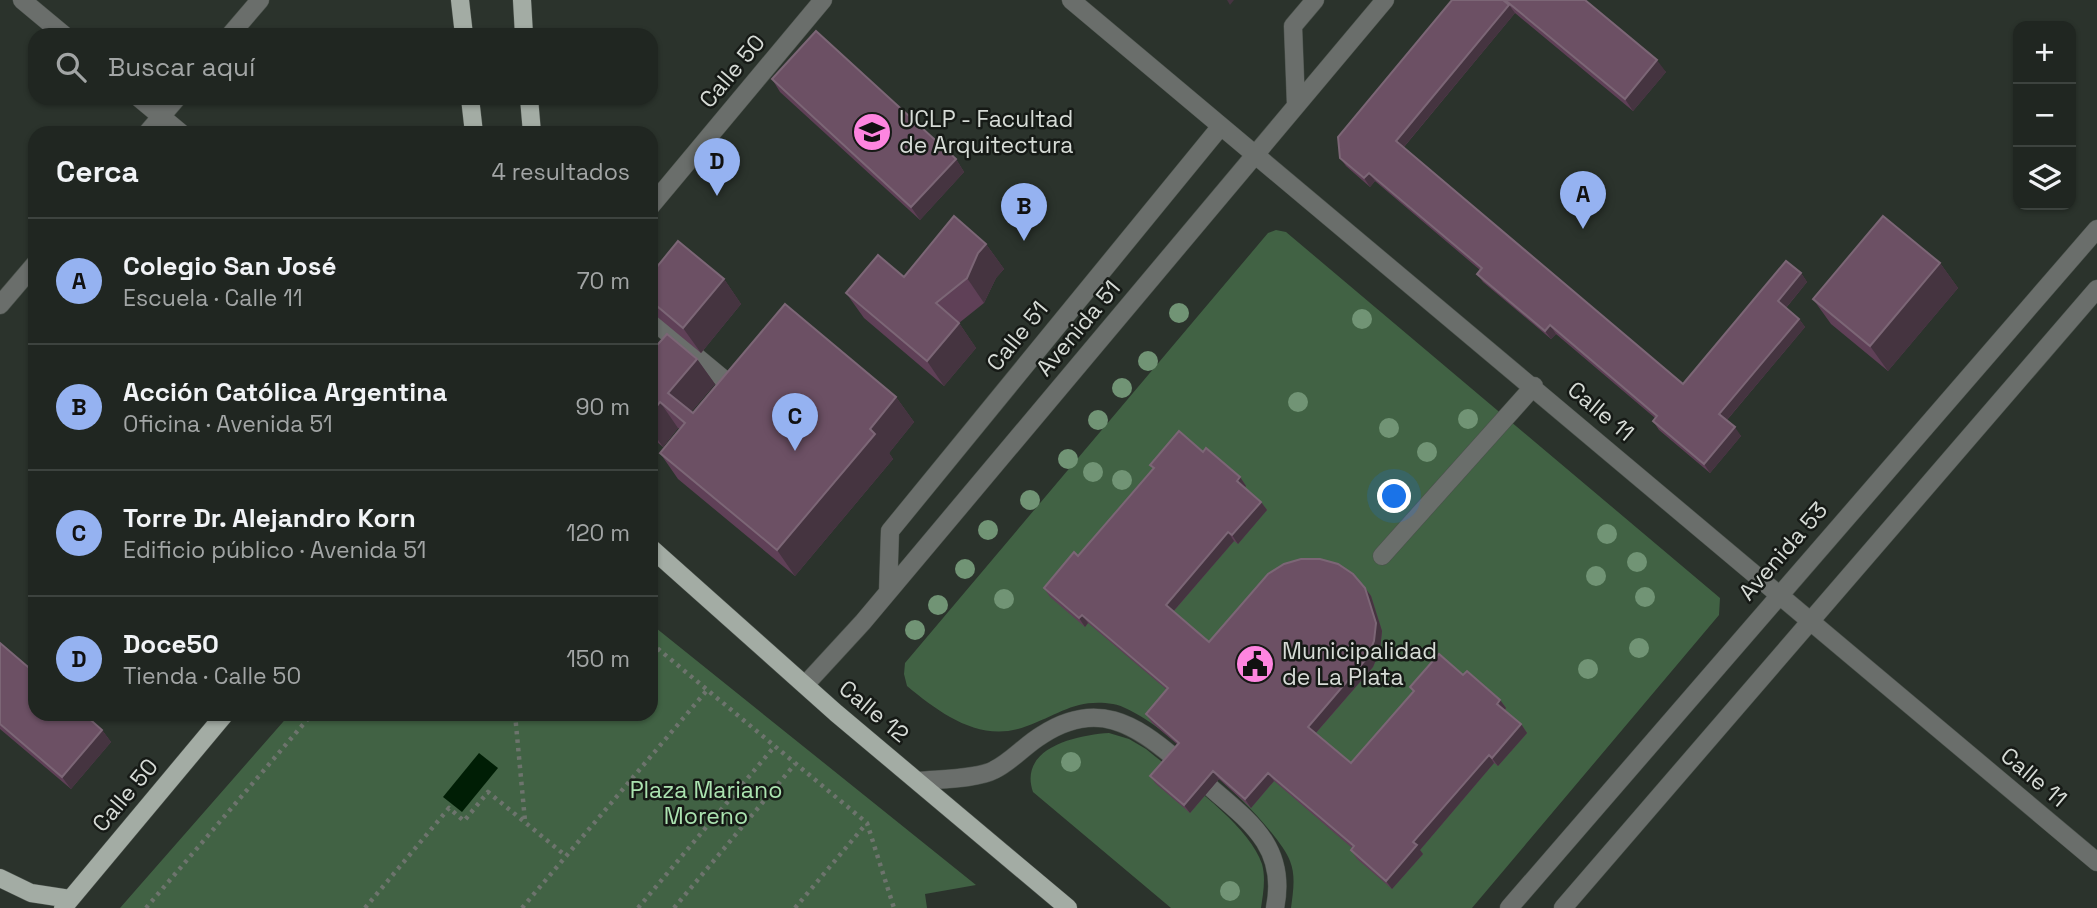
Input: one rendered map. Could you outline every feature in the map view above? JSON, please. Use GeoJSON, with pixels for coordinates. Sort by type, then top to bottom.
{"type":"FeatureCollection","features":[{"type":"Feature","properties":{"kind":"main road"},"geometry":{"type":"LineString","coordinates":[[460,0],[463,28]]}},
{"type":"Feature","properties":{"kind":"main road"},"geometry":{"type":"LineString","coordinates":[[522,0],[524,28]]}},
{"type":"Feature","properties":{"kind":"main road"},"geometry":{"type":"LineString","coordinates":[[471,105],[473,126]]}},
{"type":"Feature","properties":{"kind":"main road"},"geometry":{"type":"LineString","coordinates":[[530,105],[531,126]]}},
{"type":"Feature","properties":{"kind":"main road","name":"Calle 12"},"geometry":{"type":"LineString","coordinates":[[658,554],[805,685],[1068,908]]}},
{"type":"Feature","properties":{"kind":"main road","name":"Calle 50"},"geometry":{"type":"LineString","coordinates":[[66,903],[219,721]]}},
{"type":"Feature","properties":{"kind":"main road"},"geometry":{"type":"LineString","coordinates":[[0,878],[31,892],[66,903]]}},
{"type":"Feature","properties":{"kind":"street"},"geometry":{"type":"LineString","coordinates":[[22,0],[56,28]]}},
{"type":"Feature","properties":{"kind":"street"},"geometry":{"type":"LineString","coordinates":[[236,28],[260,0]]}},
{"type":"Feature","properties":{"kind":"street","name":"Calle 50"},"geometry":{"type":"LineString","coordinates":[[658,198],[823,0]]}},
{"type":"Feature","properties":{"kind":"street","name":"Calle 11"},"geometry":{"type":"LineString","coordinates":[[1071,0],[1534,386],[2097,862]]}},
{"type":"Feature","properties":{"kind":"street"},"geometry":{"type":"LineString","coordinates":[[1296,105],[1293,26],[1315,0]]}},
{"type":"Feature","properties":{"kind":"street","name":"Avenida 51"},"geometry":{"type":"LineString","coordinates":[[805,685],[888,592],[1385,0]]}},
{"type":"Feature","properties":{"kind":"street"},"geometry":{"type":"LineString","coordinates":[[148,105],[173,126]]}},
{"type":"Feature","properties":{"kind":"street"},"geometry":{"type":"LineString","coordinates":[[153,126],[171,105]]}},
{"type":"Feature","properties":{"kind":"street","name":"Calle 51"},"geometry":{"type":"LineString","coordinates":[[888,592],[890,531],[1221,126]]}},
{"type":"Feature","properties":{"kind":"street","name":"Avenida 53"},"geometry":{"type":"LineString","coordinates":[[1509,908],[1779,592],[2097,229]]}},
{"type":"Feature","properties":{"kind":"street"},"geometry":{"type":"LineString","coordinates":[[0,305],[28,275]]}},
{"type":"Feature","properties":{"kind":"street"},"geometry":{"type":"LineString","coordinates":[[1563,908],[2097,289]]}},
{"type":"Feature","properties":{"kind":"street"},"geometry":{"type":"LineString","coordinates":[[658,325],[739,392]]}},
{"type":"Feature","properties":{"kind":"street"},"geometry":{"type":"LineString","coordinates":[[1382,556],[1534,386]]}},
{"type":"Feature","properties":{"kind":"street"},"geometry":{"type":"LineString","coordinates":[[919,781],[992,771],[1044,734],[1088,717],[1115,720],[1132,726],[1177,760]]}},
{"type":"Feature","properties":{"kind":"street"},"geometry":{"type":"LineString","coordinates":[[1211,788],[1246,818],[1268,846],[1278,876],[1275,908]]}},
{"type":"Feature","properties":{"kind":"path"},"geometry":{"type":"LineString","coordinates":[[658,649],[867,823],[894,908]]}},
{"type":"Feature","properties":{"kind":"path"},"geometry":{"type":"LineString","coordinates":[[522,908],[708,690]]}},
{"type":"Feature","properties":{"kind":"path"},"geometry":{"type":"LineString","coordinates":[[146,908],[306,721]]}},
{"type":"Feature","properties":{"kind":"path"},"geometry":{"type":"LineString","coordinates":[[516,721],[525,822]]}},
{"type":"Feature","properties":{"kind":"path"},"geometry":{"type":"LineString","coordinates":[[638,908],[774,747]]}},
{"type":"Feature","properties":{"kind":"path"},"geometry":{"type":"LineString","coordinates":[[674,908],[795,764]]}},
{"type":"Feature","properties":{"kind":"path"},"geometry":{"type":"LineString","coordinates":[[365,908],[449,808],[464,821],[488,792],[566,856]]}},
{"type":"Feature","properties":{"kind":"path"},"geometry":{"type":"LineString","coordinates":[[795,908],[867,823]]}},
{"type":"Feature","properties":{"kind":"green space"},"geometry":{"type":"Polygon","coordinates":[[[1276,230],[1286,232],[1720,598],[1719,615],[1472,908],[1291,908],[1293,878],[1290,861],[1262,821],[1211,770],[1155,726],[1131,711],[1113,704],[1088,703],[1027,726],[1010,731],[994,731],[978,729],[948,716],[907,686],[905,663],[1268,233],[1276,230]]]}},
{"type":"Feature","properties":{"kind":"green space","name":"Plaza Mariano Moreno"},"geometry":{"type":"Polygon","coordinates":[[[658,630],[976,885],[925,894],[927,908],[120,908],[284,721],[658,721],[658,630]]]}},
{"type":"Feature","properties":{"kind":"green space"},"geometry":{"type":"Polygon","coordinates":[[[1109,733],[1129,739],[1146,749],[1212,802],[1243,833],[1262,864],[1264,881],[1261,908],[1171,908],[1033,792],[1031,777],[1034,764],[1042,755],[1066,741],[1109,733]]]}},
{"type":"Feature","properties":{"kind":"shaded area"},"geometry":{"type":"Polygon","coordinates":[[[479,753],[498,768],[462,812],[443,797],[479,753]]]}},
{"type":"Feature","properties":{"kind":"building"},"geometry":{"type":"Polygon","coordinates":[[[1452,0],[1503,0],[1509,5],[1396,141],[1683,384],[1786,261],[1801,273],[1778,301],[1799,319],[1719,414],[1735,427],[1704,464],[1653,421],[1657,416],[1550,325],[1545,331],[1477,274],[1482,268],[1369,173],[1364,178],[1340,158],[1338,137],[1452,0]]]}},
{"type":"Feature","properties":{"kind":"building"},"geometry":{"type":"Polygon","coordinates":[[[1505,0],[1585,0],[1657,60],[1625,99],[1505,0]]]}},
{"type":"Feature","properties":{"kind":"building","name":"UCLP - Facultad de Arquitectura"},"geometry":{"type":"Polygon","coordinates":[[[816,31],[956,159],[911,207],[772,79],[816,31]]]}},
{"type":"Feature","properties":{"kind":"building"},"geometry":{"type":"Polygon","coordinates":[[[954,216],[986,244],[978,253],[967,278],[936,303],[959,323],[927,361],[846,293],[878,255],[904,277],[954,216]]]}},
{"type":"Feature","properties":{"kind":"building"},"geometry":{"type":"Polygon","coordinates":[[[1883,216],[1940,263],[1870,346],[1813,299],[1883,216]]]}},
{"type":"Feature","properties":{"kind":"building"},"geometry":{"type":"Polygon","coordinates":[[[678,241],[724,279],[683,328],[658,307],[658,265],[678,241]]]}},
{"type":"Feature","properties":{"kind":"building"},"geometry":{"type":"Polygon","coordinates":[[[785,304],[896,397],[870,429],[875,434],[777,550],[660,453],[685,423],[660,402],[658,405],[658,344],[667,334],[697,359],[668,393],[693,413],[785,304]]]}},
{"type":"Feature","properties":{"kind":"building","name":"Municipalidad de La Plata"},"geometry":{"type":"Polygon","coordinates":[[[1179,431],[1203,452],[1206,448],[1240,477],[1237,481],[1261,502],[1232,535],[1228,532],[1166,605],[1209,642],[1268,574],[1284,564],[1301,559],[1320,559],[1338,564],[1353,574],[1365,588],[1376,623],[1374,641],[1367,658],[1308,727],[1351,763],[1414,691],[1410,687],[1439,654],[1463,675],[1467,671],[1500,700],[1497,704],[1521,724],[1492,758],[1489,755],[1413,842],[1417,845],[1386,881],[1351,850],[1354,846],[1268,773],[1245,799],[1213,771],[1184,805],[1150,776],[1179,743],[1146,714],[1168,688],[1082,615],[1079,618],[1044,588],[1074,552],[1078,556],[1154,468],[1150,465],[1179,431]]]}},
{"type":"Feature","properties":{"kind":"building"},"geometry":{"type":"Polygon","coordinates":[[[0,643],[28,667],[28,721],[92,721],[102,730],[62,777],[0,724],[0,643]]]}},
{"type":"Feature","properties":{"kind":"place","name":"UCLP - Facultad de Arquitectura"},"geometry":{"type":"Point","coordinates":[872,132]}},
{"type":"Feature","properties":{"kind":"place","name":"Doce50"},"geometry":{"type":"Point","coordinates":[717,196]}},
{"type":"Feature","properties":{"kind":"place","name":"Colegio San José"},"geometry":{"type":"Point","coordinates":[1583,229]}},
{"type":"Feature","properties":{"kind":"place","name":"Acción Católica Argentina"},"geometry":{"type":"Point","coordinates":[1024,241]}},
{"type":"Feature","properties":{"kind":"place","name":"Torre Dr. Alejandro Korn"},"geometry":{"type":"Point","coordinates":[795,451]}},
{"type":"Feature","properties":{"kind":"place","name":"Municipalidad de La Plata"},"geometry":{"type":"Point","coordinates":[1255,664]}}]}
